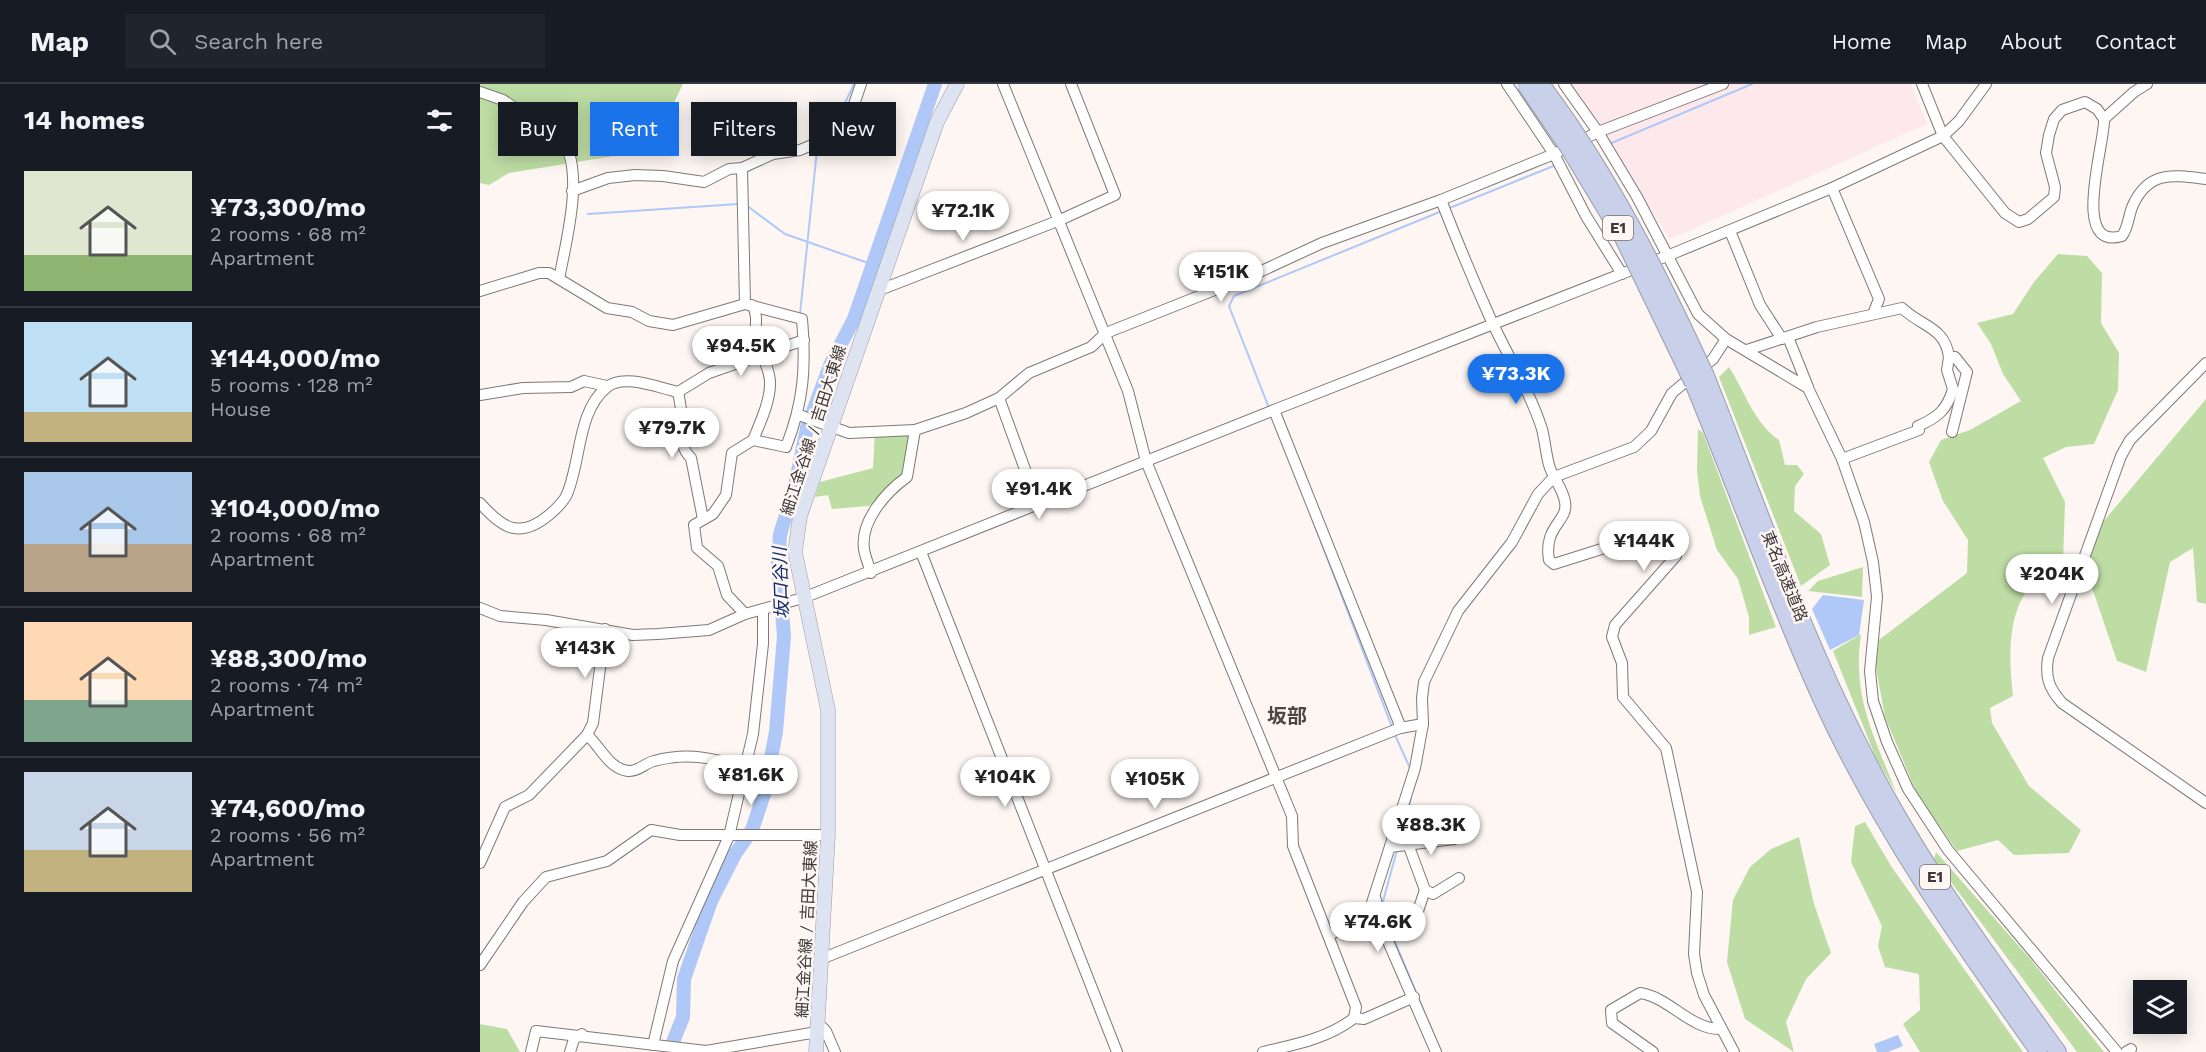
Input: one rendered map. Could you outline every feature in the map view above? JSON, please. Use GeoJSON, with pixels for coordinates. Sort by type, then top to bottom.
{"type":"FeatureCollection","features":[{"type":"Feature","properties":{"kind":"highway","name":"東名高速道路"},"geometry":{"type":"LineString","coordinates":[[1525,84],[1570,150],[1623,238],[1699,379],[1794,600],[1826,693],[1863,783],[1917,877],[2039,1052]]}},
{"type":"Feature","properties":{"kind":"highway","name":"東名高速道路"},"geometry":{"type":"LineString","coordinates":[[1541,84],[1588,152],[1658,274],[1788,622],[1826,693],[1861,748],[1911,838],[1974,936],[2058,1052]]}},
{"type":"Feature","properties":{"kind":"main road","name":"細江金谷線 / 吉田大東線"},"geometry":{"type":"LineString","coordinates":[[816,1052],[828,835],[828,710],[795,552],[798,528],[828,427],[937,122],[957,84]]}},
{"type":"Feature","properties":{"kind":"street"},"geometry":{"type":"LineString","coordinates":[[572,191],[608,178],[635,175],[663,176],[704,182],[729,169],[742,168],[773,154],[800,150],[821,141],[851,113],[861,84]]}},
{"type":"Feature","properties":{"kind":"street"},"geometry":{"type":"LineString","coordinates":[[1003,84],[1106,333],[1128,391],[1146,461],[1292,816],[1293,846],[1356,1007],[1354,1018]]}},
{"type":"Feature","properties":{"kind":"street"},"geometry":{"type":"LineString","coordinates":[[877,291],[1060,220],[1115,195],[1071,84]]}},
{"type":"Feature","properties":{"kind":"street"},"geometry":{"type":"LineString","coordinates":[[1507,84],[1558,161],[1586,216],[1622,274]]}},
{"type":"Feature","properties":{"kind":"street"},"geometry":{"type":"LineString","coordinates":[[1564,84],[1603,141],[1698,314],[1726,339],[1808,388]]}},
{"type":"Feature","properties":{"kind":"street"},"geometry":{"type":"LineString","coordinates":[[799,415],[828,427],[849,432],[915,430],[966,413],[999,398],[1029,373],[1091,347],[1106,333],[1255,274],[1322,243],[1443,206],[1558,161],[1723,84]]}},
{"type":"Feature","properties":{"kind":"street"},"geometry":{"type":"LineString","coordinates":[[1922,84],[1943,136],[2005,213],[2019,222],[2028,219],[2054,196],[2055,187],[2046,153],[2054,119],[2062,110],[2085,102],[2097,109],[2104,119]]}},
{"type":"Feature","properties":{"kind":"street"},"geometry":{"type":"LineString","coordinates":[[480,608],[500,616],[605,629],[633,635],[709,630],[745,614],[789,603],[871,573],[1270,411],[1622,274],[1832,188],[1943,136],[1959,121],[1986,84]]}},
{"type":"Feature","properties":{"kind":"street"},"geometry":{"type":"LineString","coordinates":[[2147,84],[2134,92],[2104,119],[2094,173],[2095,223],[2104,236],[2114,239],[2122,236],[2139,196],[2146,186],[2164,175],[2206,179]]}},
{"type":"Feature","properties":{"kind":"street"},"geometry":{"type":"LineString","coordinates":[[480,92],[503,100],[564,142],[572,162],[572,191],[570,223],[559,279]]}},
{"type":"Feature","properties":{"kind":"street"},"geometry":{"type":"LineString","coordinates":[[742,168],[748,305],[758,315],[756,339],[764,355],[770,382],[762,419],[753,440],[732,453],[726,495],[713,514],[694,525],[697,548],[718,566],[727,595],[745,614]]}},
{"type":"Feature","properties":{"kind":"street"},"geometry":{"type":"LineString","coordinates":[[1832,188],[1879,299],[1873,314]]}},
{"type":"Feature","properties":{"kind":"street"},"geometry":{"type":"LineString","coordinates":[[1443,206],[1493,324],[1517,370],[1542,430],[1554,477],[1563,490],[1566,506],[1564,515],[1553,526],[1546,542],[1549,560],[1554,564],[1611,546],[1644,553],[1665,545],[1673,545],[1677,551],[1665,571],[1615,624],[1612,638],[1622,663],[1623,697],[1666,748],[1697,892],[1694,954],[1697,974],[1704,995],[1734,1052]]}},
{"type":"Feature","properties":{"kind":"street"},"geometry":{"type":"LineString","coordinates":[[1730,231],[1760,305],[1785,338],[1842,459],[1864,522],[1873,562],[1876,597],[1870,671],[1873,701],[1887,742],[1904,780],[1925,818],[1948,850],[2117,1052]]}},
{"type":"Feature","properties":{"kind":"street"},"geometry":{"type":"LineString","coordinates":[[480,291],[539,273],[549,273],[607,308],[632,312],[649,321],[673,325],[748,305],[798,318],[806,364],[799,415],[786,447],[753,440]]}},
{"type":"Feature","properties":{"kind":"street"},"geometry":{"type":"LineString","coordinates":[[1747,350],[1902,308],[1912,317],[1941,334],[1947,342],[1949,357],[1947,370],[1953,389],[1943,411],[1934,419],[1918,426],[1919,430],[1842,459]]}},
{"type":"Feature","properties":{"kind":"street"},"geometry":{"type":"LineString","coordinates":[[1329,935],[1359,921],[1370,909],[1399,846],[1423,724],[1424,682],[1458,611],[1512,542],[1538,494],[1554,477],[1634,447],[1651,431],[1672,393],[1713,359],[1726,339]]}},
{"type":"Feature","properties":{"kind":"street"},"geometry":{"type":"LineString","coordinates":[[480,395],[523,388],[571,387],[584,381],[607,386],[618,382],[632,382],[678,392],[709,373],[801,341]]}},
{"type":"Feature","properties":{"kind":"street"},"geometry":{"type":"LineString","coordinates":[[1949,357],[1955,357],[1967,372],[1952,432]]}},
{"type":"Feature","properties":{"kind":"street"},"geometry":{"type":"LineString","coordinates":[[2206,363],[2130,440],[2121,456],[2048,658],[2046,674],[2050,689],[2062,703],[2206,803]]}},
{"type":"Feature","properties":{"kind":"street"},"geometry":{"type":"LineString","coordinates":[[480,503],[493,518],[505,525],[522,528],[531,528],[557,509],[567,494],[579,444],[591,409],[607,386]]}},
{"type":"Feature","properties":{"kind":"street"},"geometry":{"type":"LineString","coordinates":[[678,392],[683,420],[681,433],[685,452],[691,458],[703,519]]}},
{"type":"Feature","properties":{"kind":"street"},"geometry":{"type":"LineString","coordinates":[[999,398],[1038,505]]}},
{"type":"Feature","properties":{"kind":"street"},"geometry":{"type":"LineString","coordinates":[[1270,411],[1397,729]]}},
{"type":"Feature","properties":{"kind":"street"},"geometry":{"type":"LineString","coordinates":[[871,573],[864,549],[864,536],[874,513],[889,490],[907,477],[915,430]]}},
{"type":"Feature","properties":{"kind":"street"},"geometry":{"type":"LineString","coordinates":[[921,552],[1117,1052]]}},
{"type":"Feature","properties":{"kind":"street"},"geometry":{"type":"LineString","coordinates":[[655,1045],[673,961],[729,836],[746,768],[754,724],[763,644],[763,609]]}},
{"type":"Feature","properties":{"kind":"street"},"geometry":{"type":"LineString","coordinates":[[480,863],[505,807],[529,795],[587,735],[593,723],[605,629]]}},
{"type":"Feature","properties":{"kind":"street"},"geometry":{"type":"LineString","coordinates":[[821,959],[1044,868],[1397,729],[1423,724]]}},
{"type":"Feature","properties":{"kind":"street"},"geometry":{"type":"LineString","coordinates":[[587,735],[606,759],[627,771],[636,771],[651,761],[694,755],[712,757],[746,768]]}},
{"type":"Feature","properties":{"kind":"street"},"geometry":{"type":"LineString","coordinates":[[480,965],[523,902],[546,877],[607,861],[651,830],[680,836],[828,835]]}},
{"type":"Feature","properties":{"kind":"street"},"geometry":{"type":"LineString","coordinates":[[1399,846],[1454,839]]}},
{"type":"Feature","properties":{"kind":"street"},"geometry":{"type":"LineString","coordinates":[[1399,846],[1425,890],[1432,894],[1459,878]]}},
{"type":"Feature","properties":{"kind":"street"},"geometry":{"type":"LineString","coordinates":[[1416,917],[1425,890]]}},
{"type":"Feature","properties":{"kind":"street"},"geometry":{"type":"LineString","coordinates":[[1375,897],[1387,939],[1436,1052]]}},
{"type":"Feature","properties":{"kind":"street"},"geometry":{"type":"LineString","coordinates":[[1653,1052],[1612,1023],[1611,1010],[1614,1006],[1640,993],[1659,998],[1705,1026],[1721,1029]]}},
{"type":"Feature","properties":{"kind":"street"},"geometry":{"type":"LineString","coordinates":[[1263,1052],[1303,1043],[1346,1024],[1354,1018],[1364,1019],[1414,997]]}},
{"type":"Feature","properties":{"kind":"street"},"geometry":{"type":"LineString","coordinates":[[531,1052],[536,1031],[583,1034],[680,1049],[728,1049],[817,1027],[826,1031],[835,1052]]}},
{"type":"Feature","properties":{"kind":"street"},"geometry":{"type":"LineString","coordinates":[[570,1052],[575,1037],[583,1034]]}},
{"type":"Feature","properties":{"kind":"shaded area"},"geometry":{"type":"Polygon","coordinates":[[[1561,84],[1911,84],[1927,124],[1670,239],[1598,132],[1561,84]]]}},
{"type":"Feature","properties":{"kind":"green space"},"geometry":{"type":"Polygon","coordinates":[[[480,84],[683,84],[674,102],[590,102],[590,156],[614,156],[509,173],[489,185],[480,183],[480,84]]]}},
{"type":"Feature","properties":{"kind":"green space"},"geometry":{"type":"Polygon","coordinates":[[[2058,254],[2087,256],[2102,273],[2101,323],[2119,353],[2118,390],[2094,444],[2066,447],[2043,458],[2065,502],[2063,562],[2033,584],[2024,595],[2018,608],[2011,637],[2013,696],[1990,708],[1992,723],[2029,786],[2081,830],[2069,853],[2014,855],[1998,840],[1957,851],[1917,794],[1885,717],[1876,668],[1879,640],[1967,573],[1968,540],[1943,501],[1929,462],[1941,440],[1970,430],[2021,401],[2003,374],[1991,344],[1977,323],[2013,314],[2034,282],[2058,254]]]}},
{"type":"Feature","properties":{"kind":"green space"},"geometry":{"type":"Polygon","coordinates":[[[1729,367],[1756,416],[1779,440],[1785,465],[1797,465],[1804,474],[1795,486],[1794,511],[1821,534],[1830,565],[1801,586],[1719,377],[1729,367]]]}},
{"type":"Feature","properties":{"kind":"green space"},"geometry":{"type":"Polygon","coordinates":[[[2206,399],[2206,604],[2197,602],[2193,548],[2170,562],[2146,672],[2117,661],[2085,567],[2103,522],[2206,399]]]}},
{"type":"Feature","properties":{"kind":"green space"},"geometry":{"type":"Polygon","coordinates":[[[1698,429],[1703,433],[1776,627],[1749,635],[1749,617],[1738,579],[1717,550],[1700,496],[1697,471],[1698,429]]]}},
{"type":"Feature","properties":{"kind":"green space"},"geometry":{"type":"Polygon","coordinates":[[[875,431],[913,431],[907,477],[881,501],[868,506],[832,509],[828,495],[815,497],[820,482],[873,468],[875,431]]]}},
{"type":"Feature","properties":{"kind":"green space"},"geometry":{"type":"Polygon","coordinates":[[[1863,567],[1862,597],[1808,591],[1818,581],[1863,567]]]}},
{"type":"Feature","properties":{"kind":"green space"},"geometry":{"type":"Polygon","coordinates":[[[1861,634],[1859,657],[1862,697],[1873,734],[1896,792],[1876,758],[1833,651],[1861,634]]]}},
{"type":"Feature","properties":{"kind":"green space"},"geometry":{"type":"Polygon","coordinates":[[[1865,822],[1891,866],[2023,1052],[1920,1052],[1903,1024],[1920,1010],[1919,974],[1885,967],[1878,946],[1882,926],[1851,862],[1855,826],[1865,822]]]}},
{"type":"Feature","properties":{"kind":"green space"},"geometry":{"type":"Polygon","coordinates":[[[1799,837],[1814,904],[1831,953],[1806,979],[1786,1022],[1794,1052],[1745,1019],[1727,962],[1733,900],[1750,867],[1771,849],[1799,837]]]}},
{"type":"Feature","properties":{"kind":"green space"},"geometry":{"type":"Polygon","coordinates":[[[1936,852],[2032,961],[2104,1052],[2077,1052],[1934,859],[1936,852]]]}},
{"type":"Feature","properties":{"kind":"green space"},"geometry":{"type":"Polygon","coordinates":[[[480,1024],[507,1029],[520,1052],[480,1052],[480,1024]]]}},
{"type":"Feature","properties":{"kind":"water"},"geometry":{"type":"Polygon","coordinates":[[[1823,595],[1864,600],[1859,635],[1830,650],[1812,609],[1823,595]]]}},
{"type":"Feature","properties":{"kind":"water"},"geometry":{"type":"Polygon","coordinates":[[[1898,1035],[1903,1046],[1888,1052],[1877,1052],[1874,1044],[1898,1035]]]}},
{"type":"Feature","properties":{"kind":"waterway"},"geometry":{"type":"LineString","coordinates":[[845,102],[854,84]]}},
{"type":"Feature","properties":{"kind":"waterway","name":"坂口谷川"},"geometry":{"type":"LineString","coordinates":[[669,1052],[683,1017],[684,979],[711,901],[735,854],[752,830],[764,794],[776,732],[784,636],[778,563],[780,535],[796,481],[807,428],[831,363],[854,319],[935,84]]}},
{"type":"Feature","properties":{"kind":"waterway"},"geometry":{"type":"LineString","coordinates":[[1609,144],[1752,84]]}},
{"type":"Feature","properties":{"kind":"waterway"},"geometry":{"type":"LineString","coordinates":[[800,314],[816,156]]}},
{"type":"Feature","properties":{"kind":"waterway"},"geometry":{"type":"LineString","coordinates":[[1447,209],[1556,165]]}},
{"type":"Feature","properties":{"kind":"waterway"},"geometry":{"type":"LineString","coordinates":[[588,214],[738,204]]}},
{"type":"Feature","properties":{"kind":"waterway"},"geometry":{"type":"LineString","coordinates":[[746,205],[785,234],[871,264]]}},
{"type":"Feature","properties":{"kind":"waterway"},"geometry":{"type":"LineString","coordinates":[[1269,408],[1229,306],[1234,296],[1442,211]]}},
{"type":"Feature","properties":{"kind":"waterway","name":"坂口谷川"},"geometry":{"type":"LineString","coordinates":[[801,426],[807,428]]}},
{"type":"Feature","properties":{"kind":"waterway"},"geometry":{"type":"LineString","coordinates":[[1308,508],[1392,727]]}},
{"type":"Feature","properties":{"kind":"waterway"},"geometry":{"type":"LineString","coordinates":[[1395,735],[1410,768]]}},
{"type":"Feature","properties":{"kind":"waterway"},"geometry":{"type":"LineString","coordinates":[[1399,842],[1411,798]]}},
{"type":"Feature","properties":{"kind":"waterway"},"geometry":{"type":"LineString","coordinates":[[1382,905],[1397,850]]}},
{"type":"Feature","properties":{"kind":"waterway"},"geometry":{"type":"LineString","coordinates":[[1390,930],[1441,1052]]}},
{"type":"Feature","properties":{"kind":"district","name":"坂部"},"geometry":{"type":"Point","coordinates":[1287,716]}}]}
